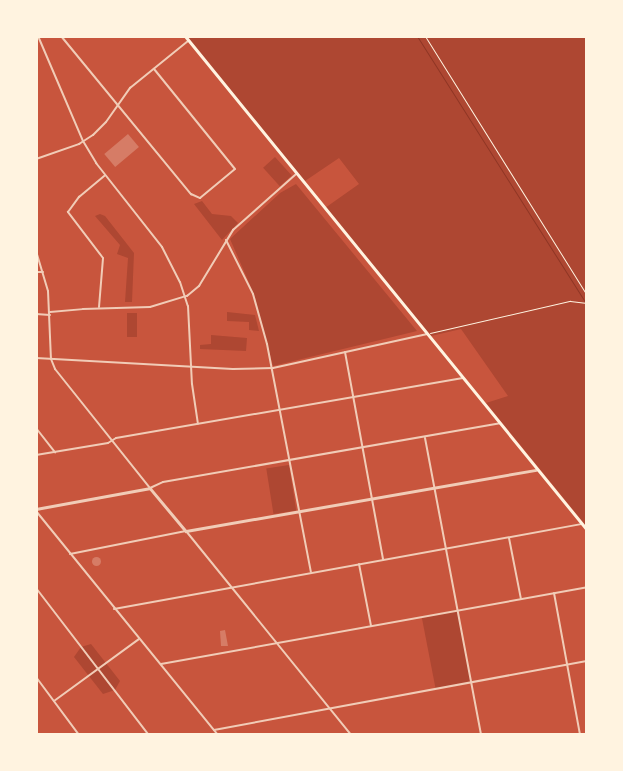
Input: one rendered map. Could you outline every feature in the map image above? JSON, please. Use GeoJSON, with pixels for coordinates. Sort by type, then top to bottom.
{"type":"FeatureCollection","features":[{"type":"Feature","properties":{"kind":"main road"},"geometry":{"type":"LineString","coordinates":[[184,36],[500,423],[536,470],[587,530]]}},
{"type":"Feature","properties":{"kind":"street"},"geometry":{"type":"LineString","coordinates":[[38,36],[83,141],[105,175],[162,247],[172,264],[185,296],[190,322],[191,366],[198,424]]}},
{"type":"Feature","properties":{"kind":"street"},"geometry":{"type":"LineString","coordinates":[[61,36],[191,194],[200,198],[235,169],[154,69]]}},
{"type":"Feature","properties":{"kind":"street"},"geometry":{"type":"LineString","coordinates":[[36,159],[83,141],[106,122],[130,88],[188,41]]}},
{"type":"Feature","properties":{"kind":"street"},"geometry":{"type":"LineString","coordinates":[[36,314],[100,308],[150,307],[185,296],[199,286],[226,240],[240,223],[296,174]]}},
{"type":"Feature","properties":{"kind":"street"},"geometry":{"type":"LineString","coordinates":[[100,308],[103,258],[68,212],[79,197],[105,175]]}},
{"type":"Feature","properties":{"kind":"street"},"geometry":{"type":"LineString","coordinates":[[226,240],[253,294],[273,368],[311,573]]}},
{"type":"Feature","properties":{"kind":"street"},"geometry":{"type":"LineString","coordinates":[[36,251],[48,291],[51,359],[55,369],[351,735]]}},
{"type":"Feature","properties":{"kind":"street"},"geometry":{"type":"LineString","coordinates":[[36,272],[43,272]]}},
{"type":"Feature","properties":{"kind":"street"},"geometry":{"type":"LineString","coordinates":[[36,358],[233,369],[273,368],[427,334]]}},
{"type":"Feature","properties":{"kind":"street"},"geometry":{"type":"LineString","coordinates":[[345,352],[383,560]]}},
{"type":"Feature","properties":{"kind":"street"},"geometry":{"type":"LineString","coordinates":[[36,456],[113,441],[116,438],[463,378]]}},
{"type":"Feature","properties":{"kind":"street"},"geometry":{"type":"LineString","coordinates":[[218,735],[114,609],[36,510],[150,488],[163,482],[425,438],[500,423]]}},
{"type":"Feature","properties":{"kind":"street"},"geometry":{"type":"LineString","coordinates":[[36,428],[55,452]]}},
{"type":"Feature","properties":{"kind":"street"},"geometry":{"type":"LineString","coordinates":[[425,438],[481,735]]}},
{"type":"Feature","properties":{"kind":"street"},"geometry":{"type":"LineString","coordinates":[[70,554],[186,531],[536,470]]}},
{"type":"Feature","properties":{"kind":"street"},"geometry":{"type":"LineString","coordinates":[[114,609],[582,524]]}},
{"type":"Feature","properties":{"kind":"street"},"geometry":{"type":"LineString","coordinates":[[509,538],[521,599]]}},
{"type":"Feature","properties":{"kind":"street"},"geometry":{"type":"LineString","coordinates":[[359,564],[371,626]]}},
{"type":"Feature","properties":{"kind":"street"},"geometry":{"type":"LineString","coordinates":[[161,664],[587,587]]}},
{"type":"Feature","properties":{"kind":"street"},"geometry":{"type":"LineString","coordinates":[[36,588],[149,735]]}},
{"type":"Feature","properties":{"kind":"street"},"geometry":{"type":"LineString","coordinates":[[554,593],[580,735]]}},
{"type":"Feature","properties":{"kind":"street"},"geometry":{"type":"LineString","coordinates":[[54,701],[139,638]]}},
{"type":"Feature","properties":{"kind":"street"},"geometry":{"type":"LineString","coordinates":[[214,730],[587,661]]}},
{"type":"Feature","properties":{"kind":"street"},"geometry":{"type":"LineString","coordinates":[[36,677],[79,735]]}},
{"type":"Feature","properties":{"kind":"path"},"geometry":{"type":"LineString","coordinates":[[425,36],[587,295]]}},
{"type":"Feature","properties":{"kind":"path"},"geometry":{"type":"LineString","coordinates":[[427,334],[570,301],[581,304],[587,303]]}},
{"type":"Feature","properties":{"kind":"shaded area"},"geometry":{"type":"Polygon","coordinates":[[[186,36],[587,36],[587,527],[486,403],[508,396],[461,329],[431,336],[325,208],[359,184],[339,158],[305,181],[186,36]]]}},
{"type":"Feature","properties":{"kind":"shaded area"},"geometry":{"type":"Polygon","coordinates":[[[275,157],[292,176],[280,186],[263,168],[275,157]]]}},
{"type":"Feature","properties":{"kind":"shaded area"},"geometry":{"type":"Polygon","coordinates":[[[296,184],[417,331],[273,366],[254,294],[230,239],[280,193],[296,184]]]}},
{"type":"Feature","properties":{"kind":"shaded area"},"geometry":{"type":"Polygon","coordinates":[[[202,201],[212,214],[231,216],[238,223],[222,240],[194,204],[202,201]]]}},
{"type":"Feature","properties":{"kind":"shaded area"},"geometry":{"type":"Polygon","coordinates":[[[100,214],[105,216],[134,253],[132,302],[125,302],[128,258],[117,254],[120,245],[95,216],[100,214]]]}},
{"type":"Feature","properties":{"kind":"shaded area"},"geometry":{"type":"Polygon","coordinates":[[[227,312],[255,315],[259,331],[249,330],[249,322],[227,321],[227,312]]]}},
{"type":"Feature","properties":{"kind":"shaded area"},"geometry":{"type":"Polygon","coordinates":[[[127,313],[137,313],[137,337],[127,337],[127,313]]]}},
{"type":"Feature","properties":{"kind":"shaded area"},"geometry":{"type":"Polygon","coordinates":[[[211,335],[247,338],[246,351],[200,349],[200,345],[211,344],[211,335]]]}},
{"type":"Feature","properties":{"kind":"shaded area"},"geometry":{"type":"Polygon","coordinates":[[[289,465],[296,510],[273,514],[266,469],[289,465]]]}},
{"type":"Feature","properties":{"kind":"shaded area"},"geometry":{"type":"Polygon","coordinates":[[[457,610],[471,683],[436,690],[422,617],[457,610]]]}},
{"type":"Feature","properties":{"kind":"shaded area"},"geometry":{"type":"Polygon","coordinates":[[[91,644],[120,681],[115,690],[103,694],[74,657],[81,647],[91,644]]]}},
{"type":"Feature","properties":{"kind":"building"},"geometry":{"type":"Polygon","coordinates":[[[128,134],[139,147],[115,167],[104,154],[128,134]]]}},
{"type":"Feature","properties":{"kind":"building"},"geometry":{"type":"Polygon","coordinates":[[[96,556],[101,561],[96,566],[91,561],[96,556]]]}},
{"type":"Feature","properties":{"kind":"building"},"geometry":{"type":"Polygon","coordinates":[[[225,630],[228,646],[221,646],[220,631],[225,630]]]}},
{"type":"Feature","properties":{"kind":"waterway"},"geometry":{"type":"LineString","coordinates":[[417,36],[587,305]]}}]}
